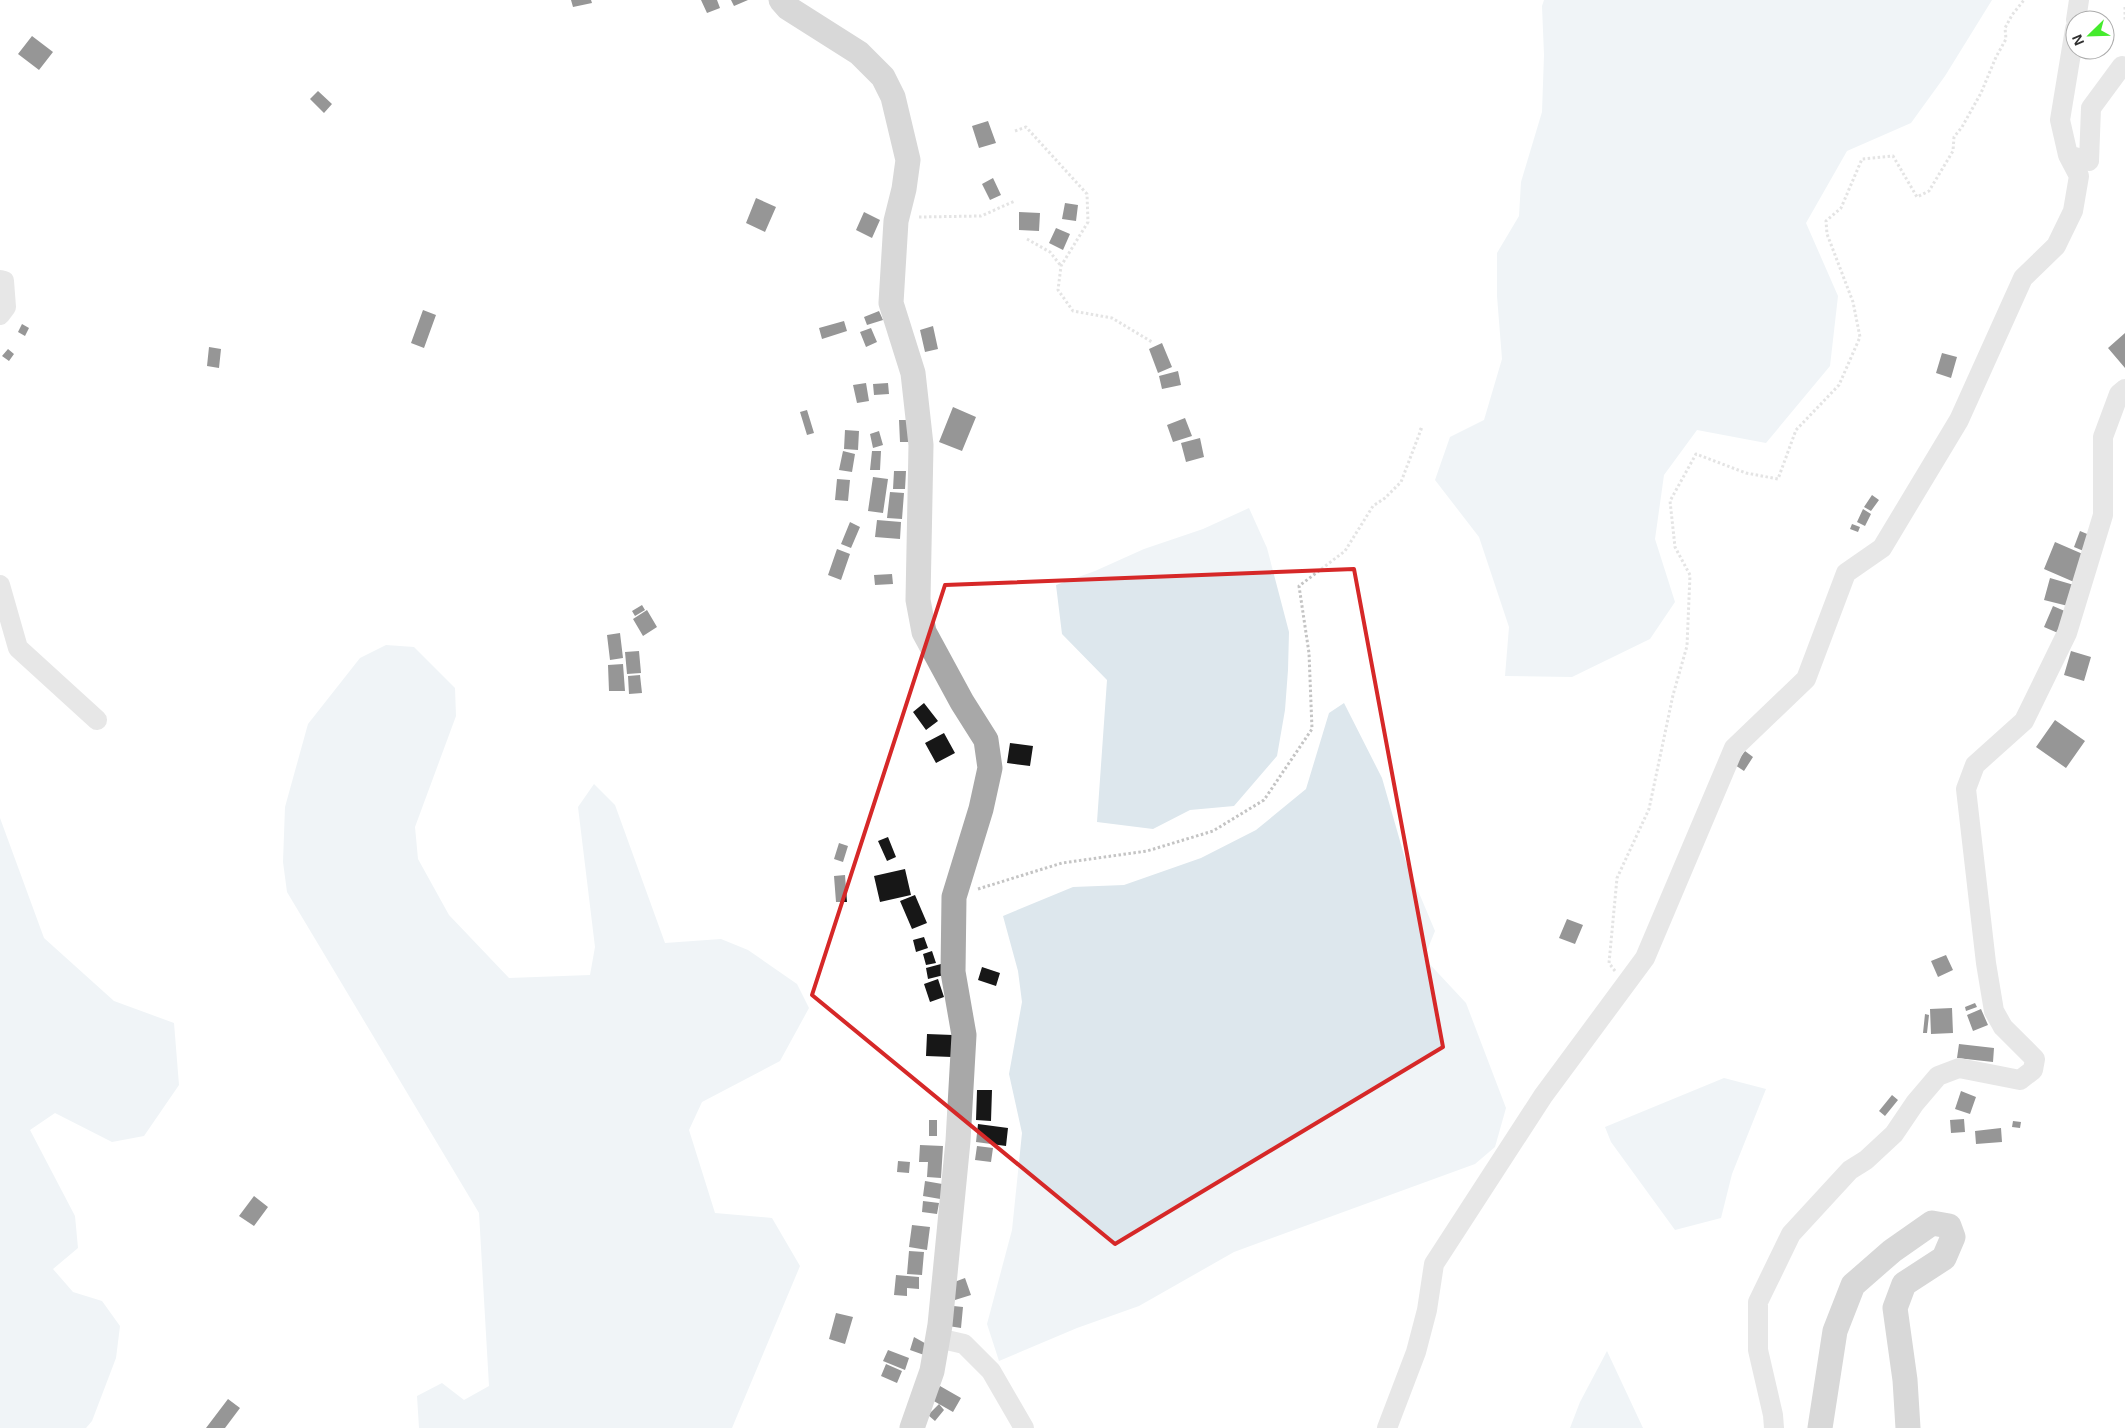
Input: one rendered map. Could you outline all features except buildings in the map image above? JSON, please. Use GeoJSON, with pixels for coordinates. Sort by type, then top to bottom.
{"type":"FeatureCollection","features":[{"type":"Feature","properties":{"kind":"main road"},"geometry":{"type":"LineString","coordinates":[[782,0],[788,8],[859,53],[883,77],[893,97],[908,160],[904,189],[896,222],[891,303],[913,373],[922,445],[918,600],[924,632],[962,702],[986,740],[990,768],[981,809],[954,898],[953,972],[964,1035],[958,1141],[938,1338],[932,1371],[912,1428]]}},
{"type":"Feature","properties":{"kind":"main road"},"geometry":{"type":"LineString","coordinates":[[1820,1428],[1835,1331],[1853,1285],[1892,1251],[1932,1223],[1949,1226],[1952,1237],[1944,1258],[1904,1284],[1895,1308],[1905,1380],[1908,1428]]}},
{"type":"Feature","properties":{"kind":"street"},"geometry":{"type":"LineString","coordinates":[[1387,1428],[1416,1352],[1427,1310],[1434,1264],[1543,1096],[1645,958],[1734,748],[1806,679],[1846,573],[1882,548],[1959,420],[2023,278],[2056,246],[2073,211],[2079,176],[2068,155],[2060,120],[2070,60]]}},
{"type":"Feature","properties":{"kind":"street"},"geometry":{"type":"LineString","coordinates":[[2068,155],[2089,161],[2091,108],[2122,66],[2125,68]]}},
{"type":"Feature","properties":{"kind":"street"},"geometry":{"type":"LineString","coordinates":[[0,280],[4,281],[6,307],[0,315]]}},
{"type":"Feature","properties":{"kind":"street"},"geometry":{"type":"LineString","coordinates":[[1774,1428],[1773,1415],[1758,1350],[1758,1302],[1790,1234],[1850,1170],[1866,1160],[1894,1134],[1915,1103],[1938,1076],[1959,1068],[2020,1080],[2033,1070],[2035,1059],[2003,1027],[1994,1012],[1986,963],[1966,790],[1974,765],[2024,721],[2066,633],[2103,516],[2104,437],[2119,394],[2125,389]]}},
{"type":"Feature","properties":{"kind":"street"},"geometry":{"type":"LineString","coordinates":[[0,584],[18,648],[97,720]]}},
{"type":"Feature","properties":{"kind":"street"},"geometry":{"type":"LineString","coordinates":[[938,1338],[964,1344],[991,1371],[1024,1428]]}},
{"type":"Feature","properties":{"kind":"path"},"geometry":{"type":"LineString","coordinates":[[1625,985],[1609,963],[1617,878],[1649,809],[1673,695],[1687,646],[1690,575],[1675,547],[1670,501],[1696,454],[1746,473],[1778,479],[1796,430],[1839,385],[1860,336],[1852,302],[1826,234],[1826,221],[1841,208],[1862,159],[1893,156],[1917,197],[1929,191],[1952,151],[1954,137],[1962,127],[1981,93],[2006,39],[2005,28],[2012,15],[2024,0]]}},
{"type":"Feature","properties":{"kind":"path"},"geometry":{"type":"LineString","coordinates":[[2125,7],[2125,20]]}},
{"type":"Feature","properties":{"kind":"path"},"geometry":{"type":"LineString","coordinates":[[1015,131],[1026,127],[1087,194],[1088,222],[1061,266],[1058,290],[1072,310],[1112,318],[1152,342]]}},
{"type":"Feature","properties":{"kind":"path"},"geometry":{"type":"LineString","coordinates":[[896,222],[924,216],[981,216],[1015,201]]}},
{"type":"Feature","properties":{"kind":"path"},"geometry":{"type":"LineString","coordinates":[[1027,239],[1050,252],[1061,266]]}},
{"type":"Feature","properties":{"kind":"path"},"geometry":{"type":"LineString","coordinates":[[954,898],[1062,863],[1147,851],[1213,831],[1264,800],[1312,729],[1309,653],[1299,586],[1345,551],[1372,506],[1385,498],[1400,482],[1422,427],[1420,430]]}},
{"type":"Feature","properties":{"kind":"highlighted area"},"geometry":{"type":"Polygon","coordinates":[[[1354,569],[1443,1047],[1115,1244],[812,995],[945,585],[1354,569]]]}},
{"type":"Feature","properties":{"kind":"shaded area"},"geometry":{"type":"Polygon","coordinates":[[[1544,0],[1992,0],[1945,76],[1911,123],[1847,151],[1806,223],[1838,296],[1830,366],[1766,443],[1697,430],[1664,475],[1655,539],[1675,602],[1650,639],[1572,677],[1505,676],[1509,627],[1479,537],[1435,480],[1450,437],[1484,420],[1502,359],[1497,296],[1497,253],[1519,216],[1521,182],[1542,112],[1544,55],[1542,6],[1544,0]]]}},
{"type":"Feature","properties":{"kind":"shaded area"},"geometry":{"type":"Polygon","coordinates":[[[1249,508],[1267,548],[1289,632],[1285,710],[1277,756],[1234,806],[1190,810],[1153,829],[1097,822],[1107,680],[1062,634],[1056,585],[1095,571],[1144,549],[1203,529],[1249,508]]]}},
{"type":"Feature","properties":{"kind":"shaded area"},"geometry":{"type":"Polygon","coordinates":[[[386,645],[414,647],[455,688],[456,716],[415,827],[418,859],[449,915],[509,978],[590,975],[595,947],[578,807],[594,784],[615,805],[665,943],[721,939],[748,950],[797,984],[809,1008],[780,1061],[702,1102],[689,1130],[715,1213],[772,1218],[800,1266],[732,1428],[419,1428],[417,1396],[442,1383],[464,1400],[489,1386],[479,1213],[287,892],[283,862],[285,807],[308,724],[360,658],[386,645]]]}},
{"type":"Feature","properties":{"kind":"shaded area"},"geometry":{"type":"Polygon","coordinates":[[[1344,703],[1382,778],[1406,862],[1435,931],[1424,958],[1466,1003],[1506,1108],[1495,1147],[1475,1164],[1234,1252],[1139,1306],[1077,1328],[999,1361],[987,1324],[1012,1230],[1022,1133],[1009,1074],[1022,1002],[1018,971],[1003,916],[1073,887],[1124,885],[1201,858],[1256,830],[1306,789],[1329,713],[1344,703]]]}},
{"type":"Feature","properties":{"kind":"shaded area"},"geometry":{"type":"Polygon","coordinates":[[[0,818],[44,938],[114,1001],[174,1023],[179,1085],[144,1136],[112,1142],[55,1113],[30,1130],[75,1216],[78,1248],[53,1269],[73,1292],[102,1301],[120,1326],[116,1358],[92,1421],[86,1428],[0,1428],[0,818]]]}},
{"type":"Feature","properties":{"kind":"shaded area"},"geometry":{"type":"Polygon","coordinates":[[[1724,1078],[1766,1089],[1732,1174],[1721,1218],[1675,1230],[1611,1142],[1605,1127],[1724,1078]]]}},
{"type":"Feature","properties":{"kind":"shaded area"},"geometry":{"type":"Polygon","coordinates":[[[1607,1351],[1643,1428],[1570,1428],[1580,1402],[1607,1351]]]}}]}
